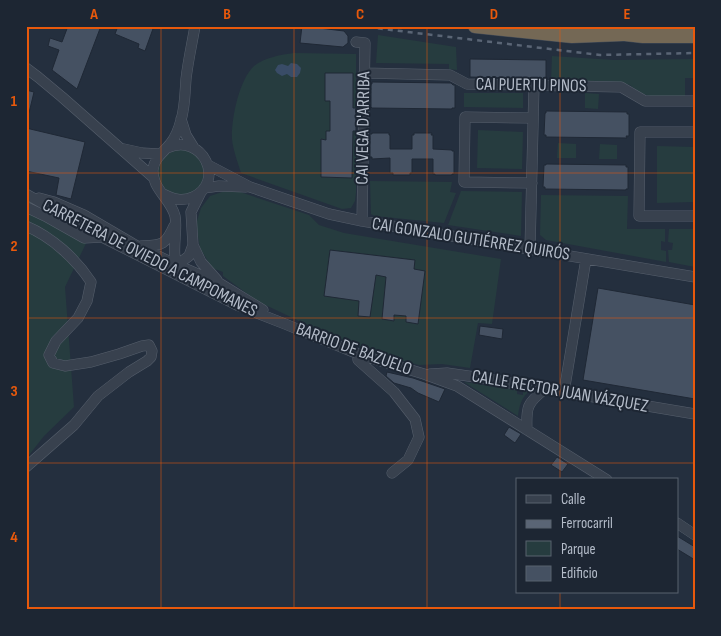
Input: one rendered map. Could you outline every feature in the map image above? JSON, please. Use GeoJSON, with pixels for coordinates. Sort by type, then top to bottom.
{"type":"FeatureCollection","features":[{"type":"Feature","properties":{"kind":"highway"},"geometry":{"type":"LineString","coordinates":[[474,26],[572,36],[623,34]]}},
{"type":"Feature","properties":{"kind":"highway"},"geometry":{"type":"LineString","coordinates":[[548,26],[643,36],[695,36]]}},
{"type":"Feature","properties":{"kind":"street"},"geometry":{"type":"LineString","coordinates":[[195,26],[188,59],[181,119],[171,143],[155,161],[153,169],[157,187],[175,214],[177,265],[184,272],[204,281],[211,292]]}},
{"type":"Feature","properties":{"kind":"street","name":"CAI VEGA D'ARRIBA"},"geometry":{"type":"LineString","coordinates":[[356,42],[365,43],[362,221]]}},
{"type":"Feature","properties":{"kind":"street"},"geometry":{"type":"LineString","coordinates":[[26,68],[38,76],[154,178]]}},
{"type":"Feature","properties":{"kind":"street","name":"CAI PUERTU PINOS"},"geometry":{"type":"LineString","coordinates":[[364,73],[450,76],[467,84],[622,87],[645,102],[695,101]]}},
{"type":"Feature","properties":{"kind":"street"},"geometry":{"type":"LineString","coordinates":[[530,249],[534,85]]}},
{"type":"Feature","properties":{"kind":"street"},"geometry":{"type":"LineString","coordinates":[[532,183],[464,182],[466,117],[533,118]]}},
{"type":"Feature","properties":{"kind":"street"},"geometry":{"type":"LineString","coordinates":[[181,119],[186,134],[194,148]]}},
{"type":"Feature","properties":{"kind":"street"},"geometry":{"type":"LineString","coordinates":[[695,132],[640,132],[639,208],[639,216],[695,216]]}},
{"type":"Feature","properties":{"kind":"street"},"geometry":{"type":"LineString","coordinates":[[121,148],[142,153],[163,151],[173,145],[180,144],[188,145],[201,153],[208,165],[208,177],[191,212],[193,245],[201,262],[220,283]]}},
{"type":"Feature","properties":{"kind":"street","name":"CAI GONZALO GUTIÉRREZ QUIRÓS"},"geometry":{"type":"LineString","coordinates":[[208,165],[250,187],[329,214],[695,277]]}},
{"type":"Feature","properties":{"kind":"street","name":"CAI GONZALO GUTIÉRREZ QUIRÓS"},"geometry":{"type":"LineString","coordinates":[[203,190],[234,186],[250,187]]}},
{"type":"Feature","properties":{"kind":"street"},"geometry":{"type":"LineString","coordinates":[[163,194],[178,200],[195,196],[203,190]]}},
{"type":"Feature","properties":{"kind":"street","name":"CARRETERA DE OVIEDO A CAMPOMANES"},"geometry":{"type":"LineString","coordinates":[[26,194],[102,237],[211,292],[239,306],[285,324]]}},
{"type":"Feature","properties":{"kind":"street","name":"CARRETERA DE OVIEDO A CAMPOMANES"},"geometry":{"type":"LineString","coordinates":[[26,194],[54,202],[84,215],[138,246],[220,283],[285,324]]}},
{"type":"Feature","properties":{"kind":"street"},"geometry":{"type":"LineString","coordinates":[[26,208],[45,216],[84,238],[102,237],[138,246],[158,245],[168,239],[176,222]]}},
{"type":"Feature","properties":{"kind":"street"},"geometry":{"type":"LineString","coordinates":[[26,226],[50,240],[68,254],[91,282],[87,301],[78,318],[56,341],[49,355],[53,363],[65,366],[91,362],[150,345],[152,351],[151,357],[147,361],[129,372],[98,396],[74,425],[26,468]]}},
{"type":"Feature","properties":{"kind":"street"},"geometry":{"type":"LineString","coordinates":[[143,257],[162,264],[177,265],[189,256],[193,245]]}},
{"type":"Feature","properties":{"kind":"street"},"geometry":{"type":"LineString","coordinates":[[564,392],[586,259]]}},
{"type":"Feature","properties":{"kind":"street","name":"BARRIO DE BAZUELO"},"geometry":{"type":"LineString","coordinates":[[285,324],[358,354],[458,386],[527,430]]}},
{"type":"Feature","properties":{"kind":"street"},"geometry":{"type":"LineString","coordinates":[[358,354],[358,360],[394,392],[415,419],[419,437],[408,460],[392,473]]}},
{"type":"Feature","properties":{"kind":"street","name":"CALLE RECTOR JUAN VÁZQUEZ"},"geometry":{"type":"LineString","coordinates":[[424,374],[447,373],[476,376],[695,414]]}},
{"type":"Feature","properties":{"kind":"street"},"geometry":{"type":"LineString","coordinates":[[545,389],[532,399],[526,412],[527,430],[604,478]]}},
{"type":"Feature","properties":{"kind":"street"},"geometry":{"type":"LineString","coordinates":[[678,524],[695,535]]}},
{"type":"Feature","properties":{"kind":"green space"},"geometry":{"type":"Polygon","coordinates":[[[378,35],[456,47],[457,70],[449,69],[449,64],[376,63],[378,35]]]}},
{"type":"Feature","properties":{"kind":"green space"},"geometry":{"type":"Polygon","coordinates":[[[294,53],[356,54],[356,193],[355,201],[351,208],[342,209],[241,173],[232,139],[235,111],[240,90],[249,72],[258,63],[273,57],[294,53]]]}},
{"type":"Feature","properties":{"kind":"green space"},"geometry":{"type":"Polygon","coordinates":[[[552,56],[614,60],[695,59],[695,78],[685,78],[685,96],[650,96],[639,93],[630,85],[619,82],[551,80],[552,56]]]}},
{"type":"Feature","properties":{"kind":"green space"},"geometry":{"type":"Polygon","coordinates":[[[464,93],[523,93],[523,108],[464,107],[464,93]]]}},
{"type":"Feature","properties":{"kind":"green space"},"geometry":{"type":"Polygon","coordinates":[[[585,93],[599,94],[598,109],[585,108],[585,93]]]}},
{"type":"Feature","properties":{"kind":"green space"},"geometry":{"type":"Polygon","coordinates":[[[478,130],[523,132],[522,169],[477,168],[478,130]]]}},
{"type":"Feature","properties":{"kind":"green space"},"geometry":{"type":"Polygon","coordinates":[[[558,143],[576,144],[576,158],[557,158],[558,143]]]}},
{"type":"Feature","properties":{"kind":"green space"},"geometry":{"type":"Polygon","coordinates":[[[600,144],[617,145],[617,159],[599,159],[600,144]]]}},
{"type":"Feature","properties":{"kind":"green space"},"geometry":{"type":"Polygon","coordinates":[[[657,146],[694,147],[693,202],[657,203],[657,146]]]}},
{"type":"Feature","properties":{"kind":"green space"},"geometry":{"type":"Polygon","coordinates":[[[176,150],[186,150],[200,160],[204,173],[200,186],[194,192],[186,196],[176,196],[162,186],[158,178],[158,168],[168,154],[176,150]]]}},
{"type":"Feature","properties":{"kind":"green space"},"geometry":{"type":"Polygon","coordinates":[[[370,181],[452,182],[450,192],[456,193],[444,223],[375,216],[371,214],[370,181]]]}},
{"type":"Feature","properties":{"kind":"green space"},"geometry":{"type":"Polygon","coordinates":[[[225,191],[237,191],[309,215],[319,225],[344,233],[501,259],[492,324],[478,323],[470,368],[442,364],[419,365],[381,355],[316,329],[257,301],[223,276],[223,272],[212,268],[200,248],[196,224],[201,208],[210,196],[225,191]]]}},
{"type":"Feature","properties":{"kind":"green space"},"geometry":{"type":"Polygon","coordinates":[[[461,191],[522,192],[521,236],[448,225],[461,191]]]}},
{"type":"Feature","properties":{"kind":"green space"},"geometry":{"type":"Polygon","coordinates":[[[541,195],[628,196],[627,229],[665,229],[665,242],[661,241],[661,250],[666,251],[666,262],[546,240],[540,235],[541,195]]]}},
{"type":"Feature","properties":{"kind":"green space"},"geometry":{"type":"Polygon","coordinates":[[[26,198],[93,229],[65,287],[74,407],[44,436],[26,459],[26,198]]]}},
{"type":"Feature","properties":{"kind":"green space"},"geometry":{"type":"Polygon","coordinates":[[[669,229],[695,229],[695,267],[669,262],[668,250],[672,250],[673,243],[668,242],[669,229]]]}},
{"type":"Feature","properties":{"kind":"green space"},"geometry":{"type":"Polygon","coordinates":[[[464,382],[517,390],[517,394],[523,395],[523,391],[528,392],[521,403],[518,416],[464,382]]]}},
{"type":"Feature","properties":{"kind":"water"},"geometry":{"type":"Polygon","coordinates":[[[291,63],[297,64],[301,68],[297,77],[291,77],[287,74],[282,76],[275,70],[278,65],[288,66],[291,63]]]}},
{"type":"Feature","properties":{"kind":"building"},"geometry":{"type":"Polygon","coordinates":[[[68,26],[101,26],[77,89],[52,70],[59,50],[48,46],[50,38],[62,42],[68,26]]]}},
{"type":"Feature","properties":{"kind":"building"},"geometry":{"type":"Polygon","coordinates":[[[118,26],[154,26],[145,51],[138,48],[139,44],[115,34],[118,26]]]}},
{"type":"Feature","properties":{"kind":"building"},"geometry":{"type":"Polygon","coordinates":[[[302,26],[344,31],[348,36],[348,43],[343,47],[300,43],[302,26]]]}},
{"type":"Feature","properties":{"kind":"building"},"geometry":{"type":"Polygon","coordinates":[[[470,59],[546,60],[546,79],[470,77],[470,59]]]}},
{"type":"Feature","properties":{"kind":"building"},"geometry":{"type":"Polygon","coordinates":[[[325,73],[353,73],[353,108],[356,108],[356,131],[353,131],[352,178],[321,177],[321,139],[326,140],[326,131],[330,131],[330,101],[325,101],[325,73]]]}},
{"type":"Feature","properties":{"kind":"building"},"geometry":{"type":"Polygon","coordinates":[[[372,82],[451,83],[455,85],[455,108],[372,108],[372,82]]]}},
{"type":"Feature","properties":{"kind":"building"},"geometry":{"type":"Polygon","coordinates":[[[26,90],[34,92],[29,113],[26,113],[26,90]]]}},
{"type":"Feature","properties":{"kind":"building"},"geometry":{"type":"Polygon","coordinates":[[[546,111],[627,112],[629,114],[629,136],[626,136],[627,138],[546,137],[544,135],[546,111]]]}},
{"type":"Feature","properties":{"kind":"building"},"geometry":{"type":"Polygon","coordinates":[[[26,128],[85,142],[71,199],[56,195],[59,178],[26,171],[26,128]]]}},
{"type":"Feature","properties":{"kind":"building"},"geometry":{"type":"Polygon","coordinates":[[[389,133],[390,149],[412,149],[412,135],[414,133],[432,133],[433,149],[454,151],[454,174],[435,175],[433,174],[433,159],[412,159],[412,173],[410,175],[393,175],[393,173],[390,173],[390,158],[372,159],[370,157],[370,134],[389,133]]]}},
{"type":"Feature","properties":{"kind":"building"},"geometry":{"type":"Polygon","coordinates":[[[544,165],[626,165],[628,167],[628,189],[545,189],[543,187],[544,165]]]}},
{"type":"Feature","properties":{"kind":"building"},"geometry":{"type":"Polygon","coordinates":[[[330,250],[415,260],[414,269],[425,271],[418,324],[406,322],[406,316],[394,315],[394,321],[382,319],[386,277],[376,275],[370,317],[358,316],[359,301],[324,296],[330,250]]]}},
{"type":"Feature","properties":{"kind":"building"},"geometry":{"type":"Polygon","coordinates":[[[598,288],[695,305],[695,399],[583,380],[598,288]]]}},
{"type":"Feature","properties":{"kind":"building"},"geometry":{"type":"Polygon","coordinates":[[[480,326],[503,329],[502,339],[479,335],[480,326]]]}},
{"type":"Feature","properties":{"kind":"building"},"geometry":{"type":"Polygon","coordinates":[[[387,372],[413,378],[445,389],[439,402],[411,388],[394,383],[386,376],[387,372]]]}},
{"type":"Feature","properties":{"kind":"building"},"geometry":{"type":"Polygon","coordinates":[[[509,427],[521,434],[515,443],[504,435],[509,427]]]}},
{"type":"Feature","properties":{"kind":"building"},"geometry":{"type":"Polygon","coordinates":[[[557,457],[568,464],[562,472],[551,465],[557,457]]]}},
{"type":"Feature","properties":{"kind":"building"},"geometry":{"type":"Polygon","coordinates":[[[678,537],[695,547],[695,560],[678,550],[678,537]]]}},
{"type":"Feature","properties":{"kind":"railway"},"geometry":{"type":"LineString","coordinates":[[358,26],[600,55],[695,53]]}}]}
